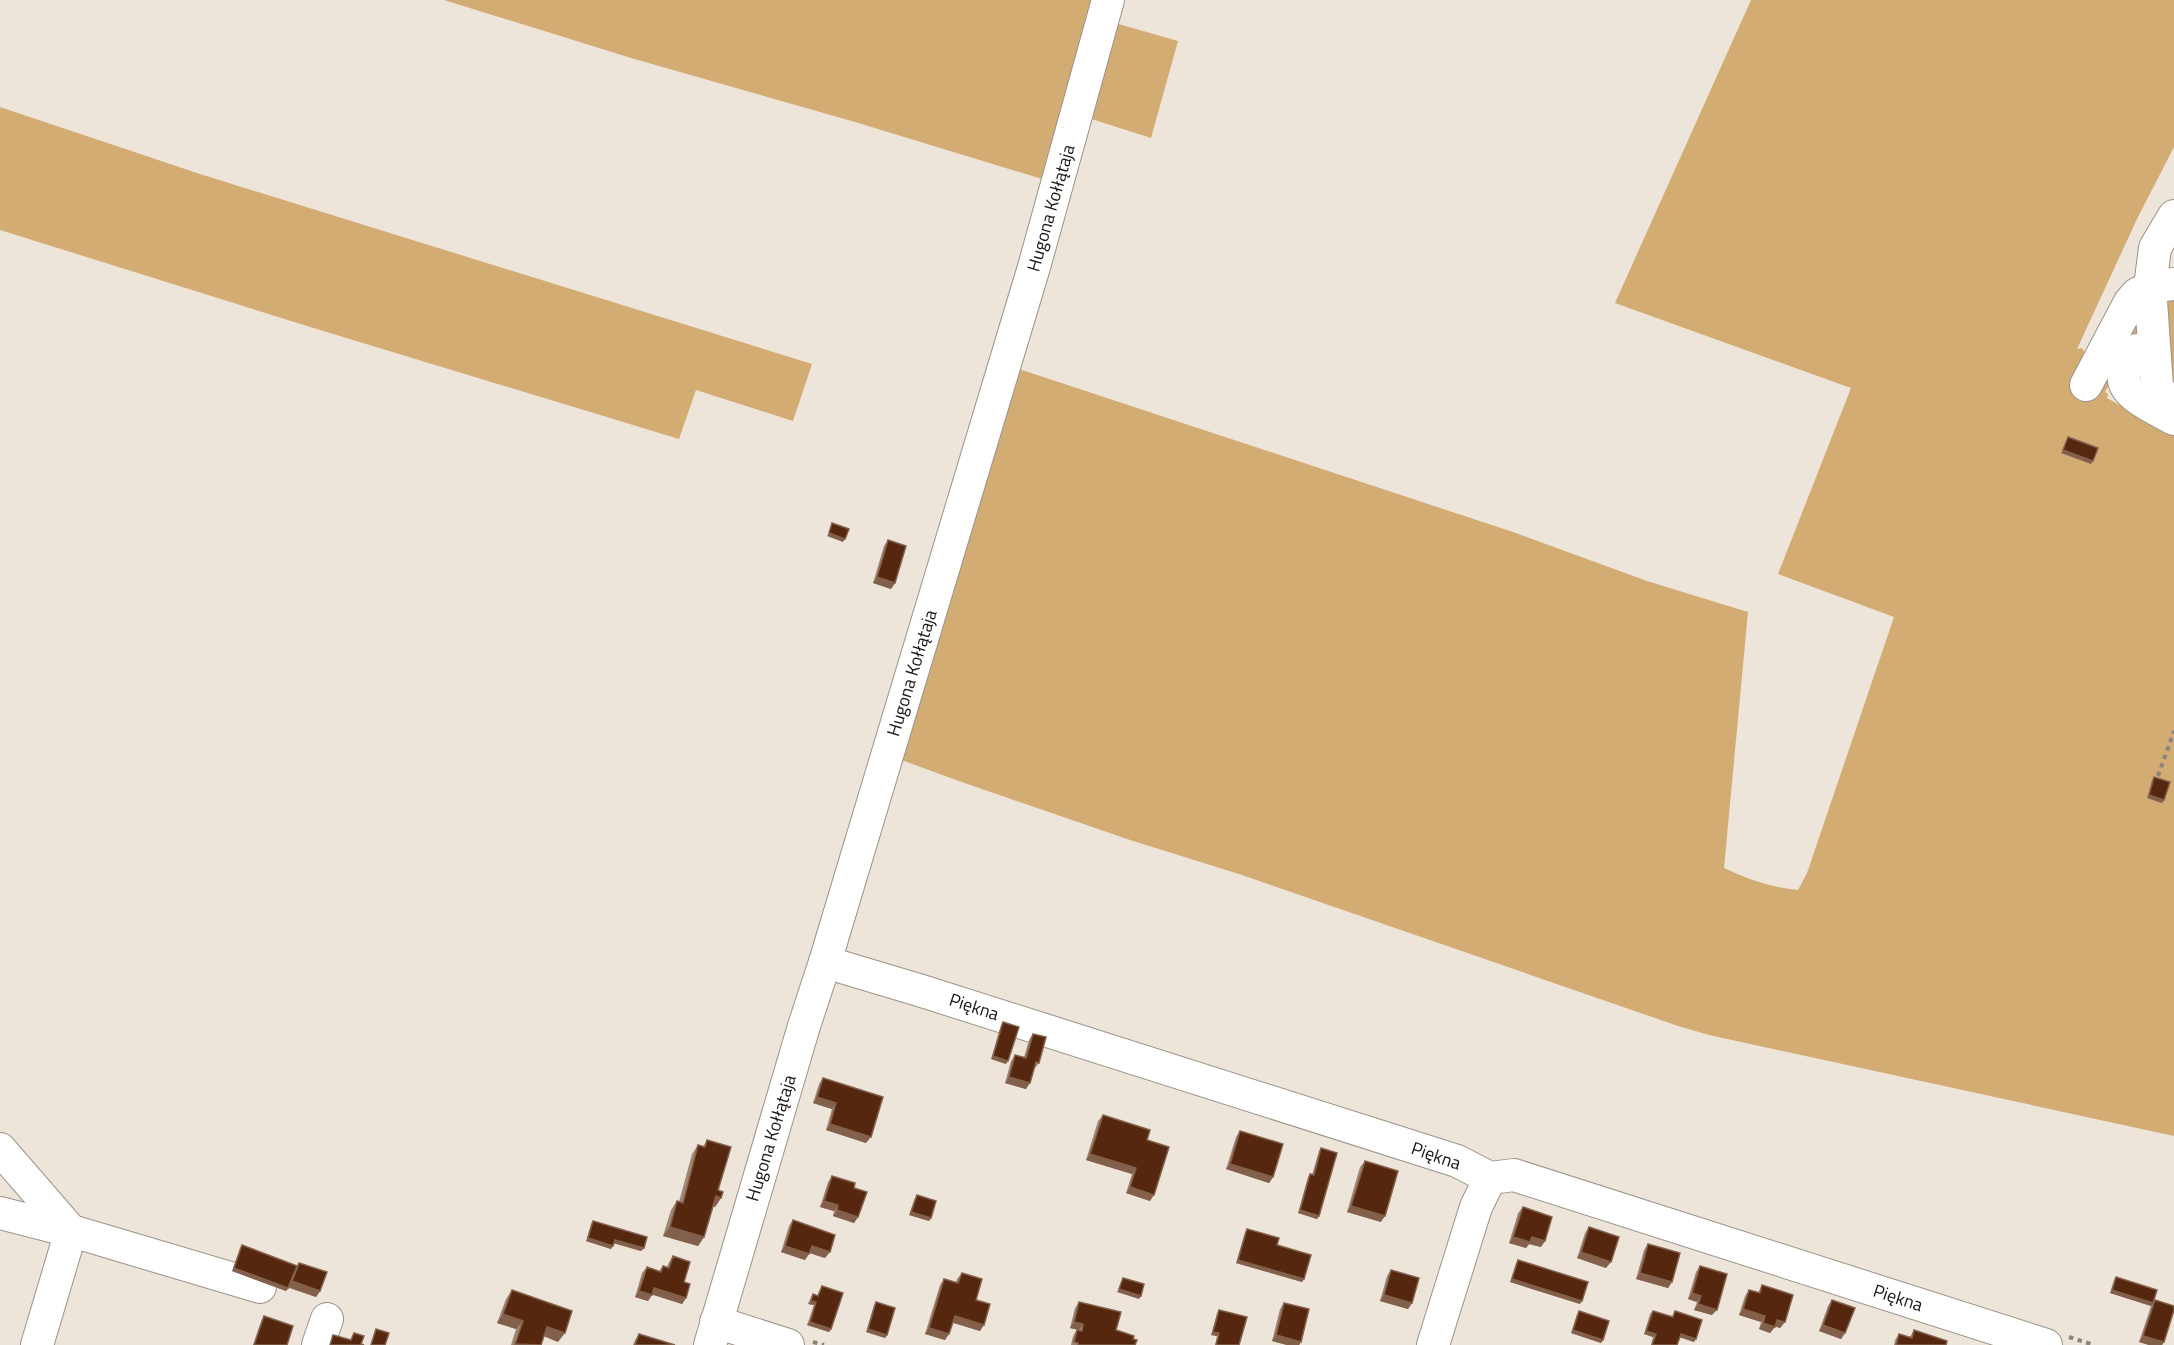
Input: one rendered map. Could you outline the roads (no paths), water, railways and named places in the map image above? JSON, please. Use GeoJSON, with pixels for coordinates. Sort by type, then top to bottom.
{"type":"FeatureCollection","features":[{"type":"Feature","properties":{"kind":"street","name":"Hugona Kołłątaja"},"geometry":{"type":"LineString","coordinates":[[713,1334],[1034,267],[1108,0]]}},
{"type":"Feature","properties":{"kind":"street"},"geometry":{"type":"LineString","coordinates":[[2174,216],[2156,248],[2162,286],[2157,386],[2163,396],[2174,403]]}},
{"type":"Feature","properties":{"kind":"street"},"geometry":{"type":"LineString","coordinates":[[2086,385],[2130,302],[2137,294],[2162,286]]}},
{"type":"Feature","properties":{"kind":"street"},"geometry":{"type":"LineString","coordinates":[[2137,350],[2125,372],[2124,383],[2134,396],[2174,418]]}},
{"type":"Feature","properties":{"kind":"street","name":"Piękna"},"geometry":{"type":"LineString","coordinates":[[825,962],[1457,1161],[1490,1178],[1514,1174],[2046,1345]]}},
{"type":"Feature","properties":{"kind":"street"},"geometry":{"type":"LineString","coordinates":[[0,1149],[71,1231]]}},
{"type":"Feature","properties":{"kind":"street"},"geometry":{"type":"LineString","coordinates":[[1433,1345],[1476,1207],[1490,1178]]}},
{"type":"Feature","properties":{"kind":"street"},"geometry":{"type":"LineString","coordinates":[[0,1213],[71,1231],[260,1287]]}},
{"type":"Feature","properties":{"kind":"street"},"geometry":{"type":"LineString","coordinates":[[37,1345],[71,1231]]}},
{"type":"Feature","properties":{"kind":"street"},"geometry":{"type":"LineString","coordinates":[[713,1334],[795,1342]]}}]}
